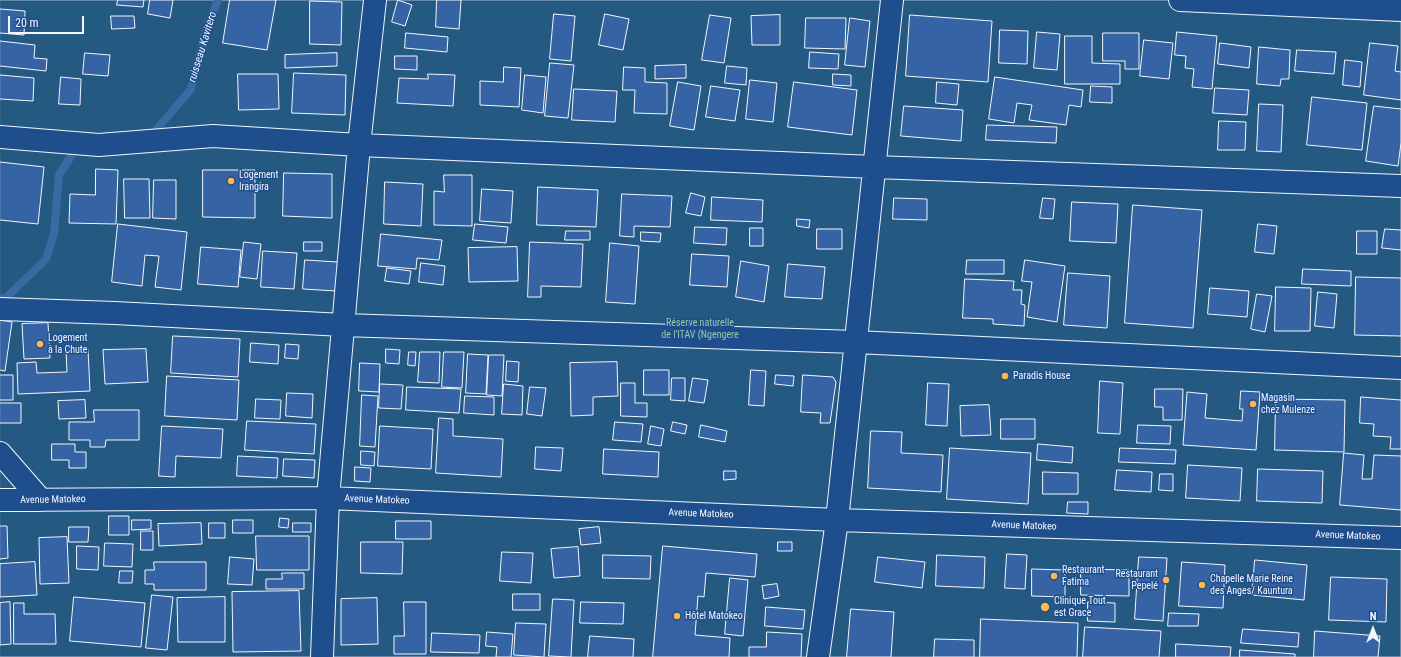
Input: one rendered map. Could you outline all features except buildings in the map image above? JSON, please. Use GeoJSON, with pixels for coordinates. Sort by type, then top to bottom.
{"type":"FeatureCollection","features":[{"type":"Feature","properties":{"kind":"street"},"geometry":{"type":"LineString","coordinates":[[322,657],[328,498],[359,145],[375,0]]}},
{"type":"Feature","properties":{"kind":"street"},"geometry":{"type":"LineString","coordinates":[[818,657],[837,520],[892,0]]}},
{"type":"Feature","properties":{"kind":"street"},"geometry":{"type":"LineString","coordinates":[[1180,0],[1401,10]]}},
{"type":"Feature","properties":{"kind":"street"},"geometry":{"type":"LineString","coordinates":[[0,137],[99,144],[213,136],[359,145],[874,167],[1401,186]]}},
{"type":"Feature","properties":{"kind":"street"},"geometry":{"type":"LineString","coordinates":[[0,309],[116,313],[344,325],[856,342],[1401,368]]}},
{"type":"Feature","properties":{"kind":"street"},"geometry":{"type":"LineString","coordinates":[[0,453],[41,500]]}},
{"type":"Feature","properties":{"kind":"street","name":"Avenue Matokeo"},"geometry":{"type":"LineString","coordinates":[[0,500],[328,498],[837,520],[1401,538]]}},
{"type":"Feature","properties":{"kind":"green space","name":"Réserve naturelle de l'ITAV (Ngengere"},"geometry":{"type":"Polygon","coordinates":[[[0,0],[1401,0],[1401,657],[0,657],[0,0]]]}},
{"type":"Feature","properties":{"kind":"waterway","name":"ruisseau Kavitero"},"geometry":{"type":"LineString","coordinates":[[148,135],[153,134],[191,89],[206,30],[218,0]]}},
{"type":"Feature","properties":{"kind":"waterway","name":"ruisseau Kavitero"},"geometry":{"type":"LineString","coordinates":[[0,298],[6,298],[46,259],[54,234],[59,175],[77,147],[80,147]]}},
{"type":"Feature","properties":{"kind":"place","name":"Logement Irangira"},"geometry":{"type":"Point","coordinates":[231,181]}},
{"type":"Feature","properties":{"kind":"place","name":"Logement à la Chute"},"geometry":{"type":"Point","coordinates":[40,344]}},
{"type":"Feature","properties":{"kind":"place","name":"Paradis House"},"geometry":{"type":"Point","coordinates":[1005,376]}},
{"type":"Feature","properties":{"kind":"place","name":"Magasin chez Mulenze"},"geometry":{"type":"Point","coordinates":[1253,404]}},
{"type":"Feature","properties":{"kind":"place","name":"Restaurant Fatima"},"geometry":{"type":"Point","coordinates":[1054,576]}},
{"type":"Feature","properties":{"kind":"place","name":"Restaurant Pepelé"},"geometry":{"type":"Point","coordinates":[1166,580]}},
{"type":"Feature","properties":{"kind":"place","name":"Chapelle Marie Reine des Anges/ Kauntura"},"geometry":{"type":"Point","coordinates":[1202,585]}},
{"type":"Feature","properties":{"kind":"place","name":"Clinique Tout est Grace"},"geometry":{"type":"Point","coordinates":[1045,607]}},
{"type":"Feature","properties":{"kind":"place","name":"Hôtel Matokeo"},"geometry":{"type":"Point","coordinates":[677,616]}}]}
